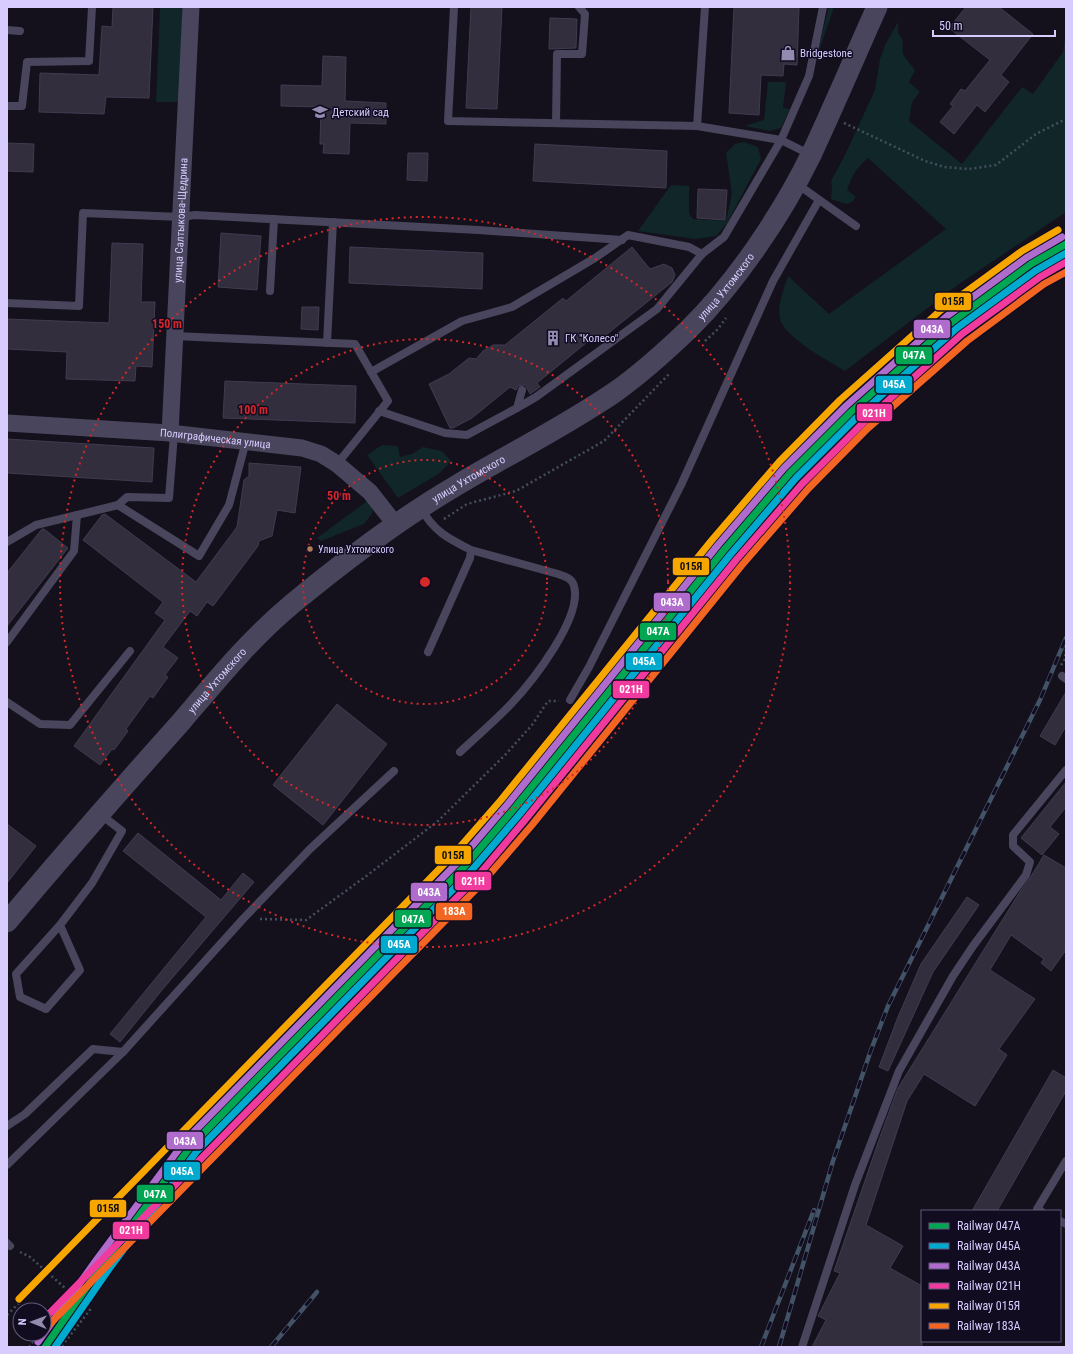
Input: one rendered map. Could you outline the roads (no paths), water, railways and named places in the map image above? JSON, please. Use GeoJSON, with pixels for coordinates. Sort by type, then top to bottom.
{"type":"FeatureCollection","features":[{"type":"Feature","properties":{"kind":"street","name":"улица Салтыкова-Щедрина"},"geometry":{"type":"LineString","coordinates":[[172,433],[174,336],[191,7]]}},
{"type":"Feature","properties":{"kind":"street","name":"улица Ухтомского"},"geometry":{"type":"LineString","coordinates":[[7,922],[100,813],[262,631],[298,600],[394,524],[617,391],[691,328],[717,299],[759,243],[796,183],[811,154],[877,7]]}},
{"type":"Feature","properties":{"kind":"street","name":"Полиграфическая улица"},"geometry":{"type":"LineString","coordinates":[[7,423],[172,433],[302,448],[321,454],[336,464],[370,492],[394,524]]}},
{"type":"Feature","properties":{"kind":"lane"},"geometry":{"type":"LineString","coordinates":[[7,106],[22,106],[28,62],[89,61],[92,7]]}},
{"type":"Feature","properties":{"kind":"lane"},"geometry":{"type":"LineString","coordinates":[[454,7],[448,121],[697,126],[781,140],[811,154]]}},
{"type":"Feature","properties":{"kind":"lane"},"geometry":{"type":"LineString","coordinates":[[556,123],[557,54],[582,54],[585,14],[579,7]]}},
{"type":"Feature","properties":{"kind":"lane"},"geometry":{"type":"LineString","coordinates":[[697,126],[705,7]]}},
{"type":"Feature","properties":{"kind":"lane"},"geometry":{"type":"LineString","coordinates":[[379,411],[445,433],[467,435],[536,397],[657,309],[702,254],[724,237],[781,140],[809,76],[823,7]]}},
{"type":"Feature","properties":{"kind":"lane"},"geometry":{"type":"LineString","coordinates":[[7,30],[20,31]]}},
{"type":"Feature","properties":{"kind":"lane"},"geometry":{"type":"LineString","coordinates":[[796,183],[856,226]]}},
{"type":"Feature","properties":{"kind":"lane"},"geometry":{"type":"LineString","coordinates":[[570,700],[681,485],[772,281],[819,200]]}},
{"type":"Feature","properties":{"kind":"lane"},"geometry":{"type":"LineString","coordinates":[[7,303],[79,306],[83,214],[180,217],[195,215],[478,230],[622,240]]}},
{"type":"Feature","properties":{"kind":"lane"},"geometry":{"type":"LineString","coordinates":[[270,291],[274,219]]}},
{"type":"Feature","properties":{"kind":"lane"},"geometry":{"type":"LineString","coordinates":[[327,342],[333,222]]}},
{"type":"Feature","properties":{"kind":"lane"},"geometry":{"type":"LineString","coordinates":[[371,372],[462,321],[512,307],[595,258],[628,235],[689,247],[702,254]]}},
{"type":"Feature","properties":{"kind":"lane"},"geometry":{"type":"LineString","coordinates":[[174,336],[355,344],[388,401],[336,464]]}},
{"type":"Feature","properties":{"kind":"lane"},"geometry":{"type":"LineString","coordinates":[[517,408],[522,390]]}},
{"type":"Feature","properties":{"kind":"lane"},"geometry":{"type":"LineString","coordinates":[[7,542],[36,525],[118,505],[127,497],[169,498],[172,433]]}},
{"type":"Feature","properties":{"kind":"lane"},"geometry":{"type":"LineString","coordinates":[[118,505],[199,556],[229,505],[246,441]]}},
{"type":"Feature","properties":{"kind":"lane"},"geometry":{"type":"LineString","coordinates":[[420,508],[424,515],[439,532],[471,550],[558,574],[568,578],[574,585],[572,609],[566,625],[544,665],[511,704],[460,752]]}},
{"type":"Feature","properties":{"kind":"lane"},"geometry":{"type":"LineString","coordinates":[[7,642],[74,551],[77,515]]}},
{"type":"Feature","properties":{"kind":"lane"},"geometry":{"type":"LineString","coordinates":[[428,652],[470,558],[471,550]]}},
{"type":"Feature","properties":{"kind":"lane"},"geometry":{"type":"LineString","coordinates":[[7,702],[40,724],[70,725],[130,651]]}},
{"type":"Feature","properties":{"kind":"lane"},"geometry":{"type":"LineString","coordinates":[[802,1347],[855,1185],[899,1071],[969,952],[1026,874],[1030,862],[1014,846],[1013,835],[1066,770]]}},
{"type":"Feature","properties":{"kind":"lane"},"geometry":{"type":"LineString","coordinates":[[7,1165],[123,1052],[243,919],[310,849],[394,771]]}},
{"type":"Feature","properties":{"kind":"lane"},"geometry":{"type":"LineString","coordinates":[[60,925],[80,970],[46,1009],[20,997],[16,974],[60,925],[92,883],[122,831],[100,813]]}},
{"type":"Feature","properties":{"kind":"lane"},"geometry":{"type":"LineString","coordinates":[[7,1126],[25,1114],[93,1049],[123,1052]]}},
{"type":"Feature","properties":{"kind":"lane"},"geometry":{"type":"LineString","coordinates":[[1039,1210],[1037,1209],[1066,1161]]}},
{"type":"Feature","properties":{"kind":"railway"},"geometry":{"type":"LineString","coordinates":[[779,1347],[833,1161],[871,1050],[888,1006],[1040,700],[1066,638]]}},
{"type":"Feature","properties":{"kind":"railway"},"geometry":{"type":"LineString","coordinates":[[761,1347],[814,1210]]}},
{"type":"Feature","properties":{"kind":"railway"},"geometry":{"type":"LineString","coordinates":[[271,1347],[317,1292]]}},
{"type":"Feature","properties":{"kind":"rail line","name":"015Я"},"geometry":{"type":"LineString","coordinates":[[19,1299],[453,855],[501,800],[712,540],[779,462],[840,400],[941,310],[1022,251],[1058,230]]}},
{"type":"Feature","properties":{"kind":"rail line","name":"043А"},"geometry":{"type":"LineString","coordinates":[[52,1322],[185,1141],[459,861],[507,805],[718,545],[784,468],[846,406],[947,316],[1026,258],[1062,237]]}},
{"type":"Feature","properties":{"kind":"rail line","name":"047А"},"geometry":{"type":"LineString","coordinates":[[45,1347],[103,1264],[191,1146],[465,866],[513,810],[724,550],[790,473],[851,412],[952,322],[1031,264],[1066,244]]}},
{"type":"Feature","properties":{"kind":"rail line","name":"045А"},"geometry":{"type":"LineString","coordinates":[[55,1347],[109,1269],[197,1151],[471,871],[519,815],[730,555],[796,478],[856,418],[957,328],[1035,271],[1066,253]]}},
{"type":"Feature","properties":{"kind":"rail line","name":"021Н"},"geometry":{"type":"LineString","coordinates":[[52,1311],[477,877],[736,560],[802,484],[862,424],[962,334],[1040,277],[1066,262]]}},
{"type":"Feature","properties":{"kind":"rail line","name":"183А"},"geometry":{"type":"LineString","coordinates":[[52,1322],[482,883],[532,825],[742,565],[808,489],[867,429],[967,341],[1044,284],[1066,272]]}},
{"type":"Feature","properties":{"kind":"place","name":"Bridgestone"},"geometry":{"type":"Point","coordinates":[788,53]}},
{"type":"Feature","properties":{"kind":"place","name":"Детский сад"},"geometry":{"type":"Point","coordinates":[320,112]}},
{"type":"Feature","properties":{"kind":"place","name":"ГК \"Колесо\""},"geometry":{"type":"Point","coordinates":[553,338]}},
{"type":"Feature","properties":{"kind":"place","name":"Улица Ухтомского"},"geometry":{"type":"Point","coordinates":[310,549]}}]}
